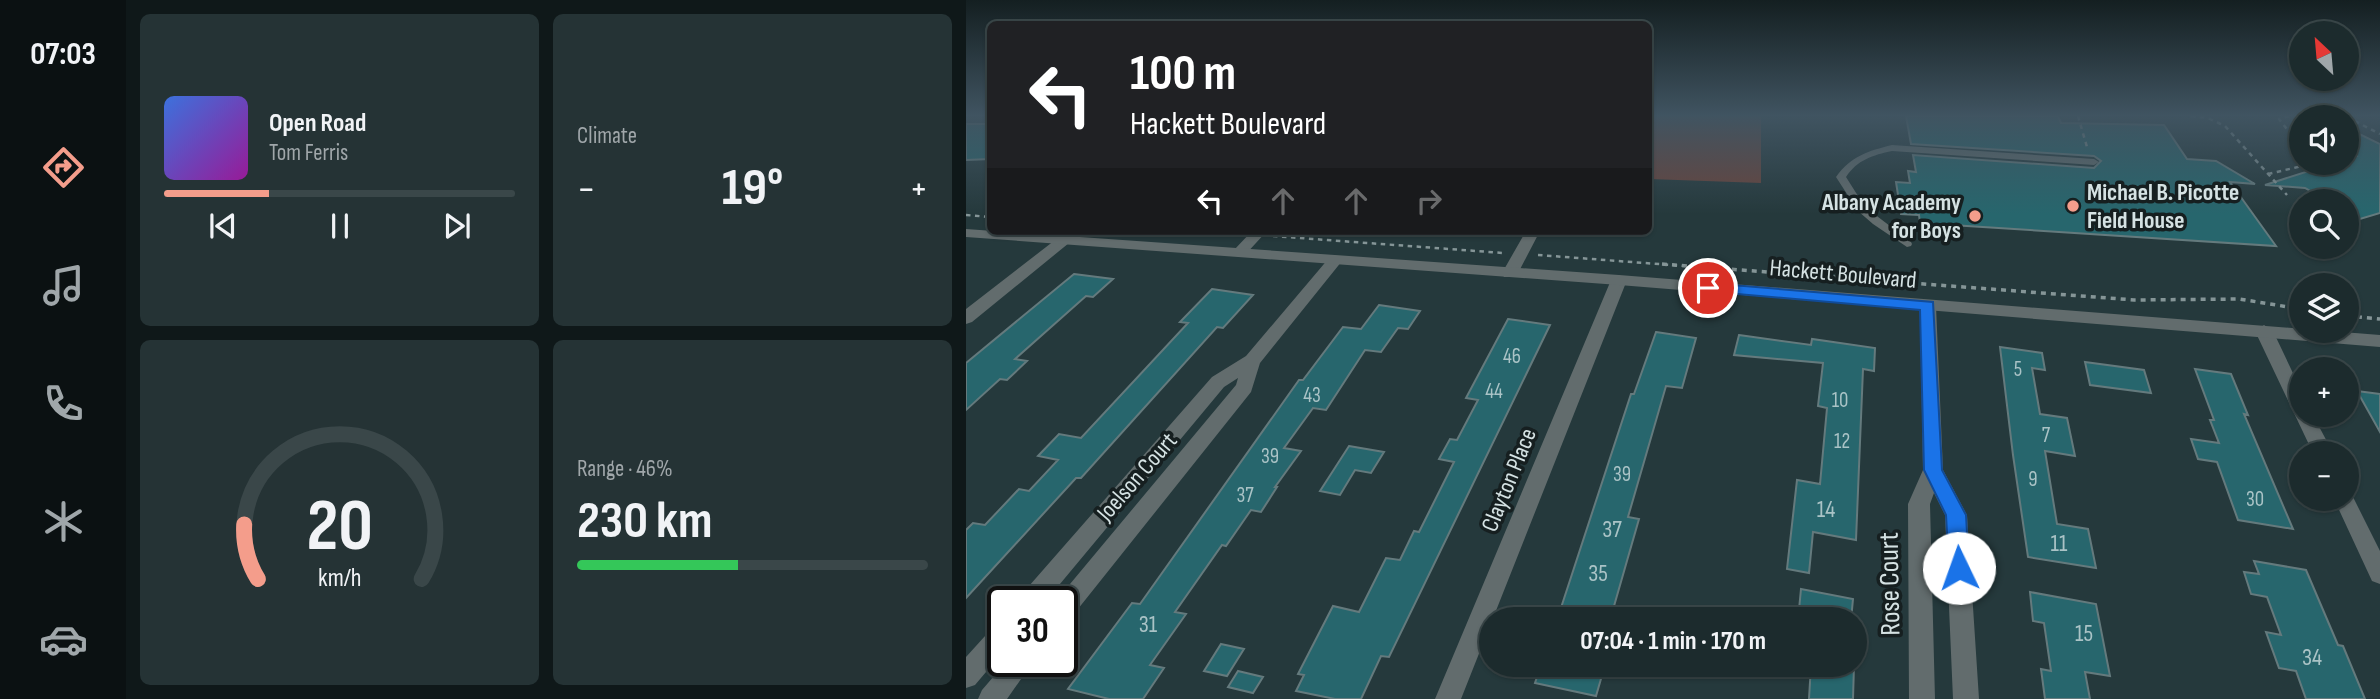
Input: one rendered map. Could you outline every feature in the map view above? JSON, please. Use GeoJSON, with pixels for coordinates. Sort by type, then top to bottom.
{"type":"FeatureCollection","features":[{"type":"Feature","properties":{"kind":"street","name":"Hackett Boulevard"},"geometry":{"type":"LineString","coordinates":[[966,233],[987,233]]}},
{"type":"Feature","properties":{"kind":"street","name":"Hackett Boulevard"},"geometry":{"type":"LineString","coordinates":[[1041,235],[1064,240],[1619,280],[2380,341]]}},
{"type":"Feature","properties":{"kind":"street"},"geometry":{"type":"LineString","coordinates":[[1239,253],[1257,235]]}},
{"type":"Feature","properties":{"kind":"street"},"geometry":{"type":"LineString","coordinates":[[1510,273],[1531,235]]}},
{"type":"Feature","properties":{"kind":"street"},"geometry":{"type":"LineString","coordinates":[[966,318],[1064,240]]}},
{"type":"Feature","properties":{"kind":"street","name":"Joelson Court"},"geometry":{"type":"LineString","coordinates":[[1044,586],[1218,382],[1252,360],[1334,261]]}},
{"type":"Feature","properties":{"kind":"street","name":"Clayton Place"},"geometry":{"type":"LineString","coordinates":[[1448,699],[1619,280]]}},
{"type":"Feature","properties":{"kind":"street","name":"Rose Court"},"geometry":{"type":"LineString","coordinates":[[1922,699],[1919,505],[1933,470],[1928,306]]}},
{"type":"Feature","properties":{"kind":"street"},"geometry":{"type":"LineString","coordinates":[[2264,331],[2289,384]]}},
{"type":"Feature","properties":{"kind":"street","name":"Joelson Court"},"geometry":{"type":"LineString","coordinates":[[1078,592],[1245,387],[1252,360]]}},
{"type":"Feature","properties":{"kind":"street","name":"Rose Court"},"geometry":{"type":"LineString","coordinates":[[1933,470],[1956,515],[1966,699]]}},
{"type":"Feature","properties":{"kind":"street"},"geometry":{"type":"LineString","coordinates":[[2350,511],[2380,574]]}},
{"type":"Feature","properties":{"kind":"street"},"geometry":{"type":"LineString","coordinates":[[1063,563],[1096,570]]}},
{"type":"Feature","properties":{"kind":"street"},"geometry":{"type":"LineString","coordinates":[[966,676],[987,652]]}},
{"type":"Feature","properties":{"kind":"street"},"geometry":{"type":"LineString","coordinates":[[990,699],[1008,677]]}},
{"type":"Feature","properties":{"kind":"lane"},"geometry":{"type":"LineString","coordinates":[[1889,149],[1863,154],[1849,164],[1841,177],[1867,218],[1907,244]]}},
{"type":"Feature","properties":{"kind":"lane"},"geometry":{"type":"LineString","coordinates":[[1901,149],[2095,162]]}},
{"type":"Feature","properties":{"kind":"path"},"geometry":{"type":"LineString","coordinates":[[2088,149],[2095,162]]}},
{"type":"Feature","properties":{"kind":"path"},"geometry":{"type":"LineString","coordinates":[[2245,149],[2287,195]]}},
{"type":"Feature","properties":{"kind":"path"},"geometry":{"type":"LineString","coordinates":[[2268,174],[2289,169]]}},
{"type":"Feature","properties":{"kind":"path"},"geometry":{"type":"LineString","coordinates":[[966,215],[987,217]]}},
{"type":"Feature","properties":{"kind":"path"},"geometry":{"type":"LineString","coordinates":[[1284,235],[2134,300],[2179,297],[2289,306]]}},
{"type":"Feature","properties":{"kind":"path"},"geometry":{"type":"LineString","coordinates":[[2359,317],[2380,319]]}},
{"type":"Feature","properties":{"kind":"shaded area"},"geometry":{"type":"Polygon","coordinates":[[[1652,149],[1761,149],[1761,183],[1652,179],[1652,149]]]}},
{"type":"Feature","properties":{"kind":"building"},"geometry":{"type":"Polygon","coordinates":[[[966,149],[987,149],[987,159],[966,160],[966,149]]]}},
{"type":"Feature","properties":{"kind":"building","name":"Michael B. Picotte Field House"},"geometry":{"type":"Polygon","coordinates":[[[1981,149],[2180,149],[2187,159],[2216,161],[2255,184],[2230,182],[2276,246],[1920,223],[1919,215],[1901,214],[1896,182],[1910,183],[1908,171],[1916,172],[1913,155],[2094,168],[2101,161],[2094,156],[1981,149]]]}},
{"type":"Feature","properties":{"kind":"building"},"geometry":{"type":"Polygon","coordinates":[[[2359,149],[2380,149],[2380,213],[2359,218],[2359,189],[2307,189],[2265,185],[2296,175],[2359,175],[2359,149]]]}},
{"type":"Feature","properties":{"kind":"building"},"geometry":{"type":"Polygon","coordinates":[[[1074,274],[1113,279],[1093,297],[1086,296],[1015,359],[1027,361],[1007,380],[1000,379],[966,410],[966,363],[1074,274]]]}},
{"type":"Feature","properties":{"kind":"building"},"geometry":{"type":"Polygon","coordinates":[[[1212,289],[1253,295],[1223,328],[1217,327],[1081,478],[1076,478],[966,598],[966,530],[973,523],[985,525],[1019,489],[1029,491],[1058,460],[1038,456],[1059,434],[1081,438],[1188,323],[1180,322],[1212,289]]]}},
{"type":"Feature","properties":{"kind":"building"},"geometry":{"type":"Polygon","coordinates":[[[1379,305],[1420,311],[1408,329],[1398,328],[1381,352],[1365,350],[1326,410],[1313,408],[1284,448],[1301,451],[1261,512],[1251,510],[1226,546],[1222,545],[1175,612],[1186,614],[1150,665],[1164,668],[1143,699],[1109,699],[1068,689],[1132,603],[1140,604],[1299,380],[1303,380],[1343,327],[1361,329],[1379,305]]]}},
{"type":"Feature","properties":{"kind":"building"},"geometry":{"type":"Polygon","coordinates":[[[1508,319],[1550,325],[1389,657],[1381,656],[1361,699],[1335,699],[1296,691],[1304,675],[1298,674],[1333,606],[1359,612],[1386,558],[1400,560],[1414,531],[1419,532],[1454,462],[1439,459],[1450,439],[1457,440],[1478,400],[1466,398],[1508,319]]]}},
{"type":"Feature","properties":{"kind":"building"},"geometry":{"type":"Polygon","coordinates":[[[1656,332],[1696,338],[1682,388],[1666,386],[1628,517],[1639,519],[1614,607],[1561,607],[1631,394],[1634,394],[1656,332]]]}},
{"type":"Feature","properties":{"kind":"building"},"geometry":{"type":"Polygon","coordinates":[[[1739,335],[1811,345],[1812,339],[1875,348],[1874,371],[1863,369],[1856,540],[1813,532],[1809,573],[1787,569],[1797,480],[1820,484],[1827,408],[1818,406],[1823,363],[1734,355],[1739,335]]]}},
{"type":"Feature","properties":{"kind":"building"},"geometry":{"type":"Polygon","coordinates":[[[2000,347],[2042,353],[2045,370],[2032,368],[2040,414],[2067,418],[2075,456],[2045,451],[2057,524],[2088,529],[2096,568],[2028,557],[2000,347]]]}},
{"type":"Feature","properties":{"kind":"building"},"geometry":{"type":"Polygon","coordinates":[[[2085,362],[2144,370],[2151,393],[2090,385],[2085,362]]]}},
{"type":"Feature","properties":{"kind":"building"},"geometry":{"type":"Polygon","coordinates":[[[2195,369],[2231,374],[2248,415],[2244,414],[2293,529],[2238,520],[2217,462],[2198,459],[2191,439],[2219,443],[2210,420],[2214,420],[2195,369]]]}},
{"type":"Feature","properties":{"kind":"building"},"geometry":{"type":"Polygon","coordinates":[[[2359,391],[2380,394],[2380,432],[2359,395],[2359,391]]]}},
{"type":"Feature","properties":{"kind":"building"},"geometry":{"type":"Polygon","coordinates":[[[1349,446],[1384,452],[1371,473],[1355,470],[1340,495],[1320,491],[1349,446]]]}},
{"type":"Feature","properties":{"kind":"building"},"geometry":{"type":"Polygon","coordinates":[[[2254,561],[2306,570],[2365,699],[2306,699],[2296,671],[2279,668],[2266,632],[2281,635],[2267,597],[2251,594],[2244,572],[2259,574],[2254,561]]]}},
{"type":"Feature","properties":{"kind":"building"},"geometry":{"type":"Polygon","coordinates":[[[1801,589],[1853,599],[1852,607],[1799,607],[1801,589]]]}},
{"type":"Feature","properties":{"kind":"building"},"geometry":{"type":"Polygon","coordinates":[[[2030,592],[2096,604],[2110,676],[2085,672],[2090,699],[2045,699],[2041,669],[2051,671],[2044,623],[2033,621],[2030,592]]]}},
{"type":"Feature","properties":{"kind":"building"},"geometry":{"type":"Polygon","coordinates":[[[1221,644],[1244,649],[1227,676],[1204,671],[1221,644]]]}},
{"type":"Feature","properties":{"kind":"building"},"geometry":{"type":"Polygon","coordinates":[[[1238,671],[1263,677],[1253,693],[1228,687],[1238,671]]]}},
{"type":"Feature","properties":{"kind":"building"},"geometry":{"type":"Polygon","coordinates":[[[1537,677],[1602,677],[1596,696],[1535,683],[1537,677]]]}},
{"type":"Feature","properties":{"kind":"building"},"geometry":{"type":"Polygon","coordinates":[[[1810,677],[1854,677],[1853,699],[1809,699],[1810,677]]]}},
{"type":"Feature","properties":{"kind":"place","name":"Michael B. Picotte Field House"},"geometry":{"type":"Point","coordinates":[2073,206]}},
{"type":"Feature","properties":{"kind":"place","name":"Albany Academy for Boys"},"geometry":{"type":"Point","coordinates":[1975,216]}},
{"type":"Feature","properties":{"kind":"route"},"geometry":{"type":"LineString","coordinates":[[1708,288],[1928,306],[1933,470],[1956,515],[1959,568]]}}]}
